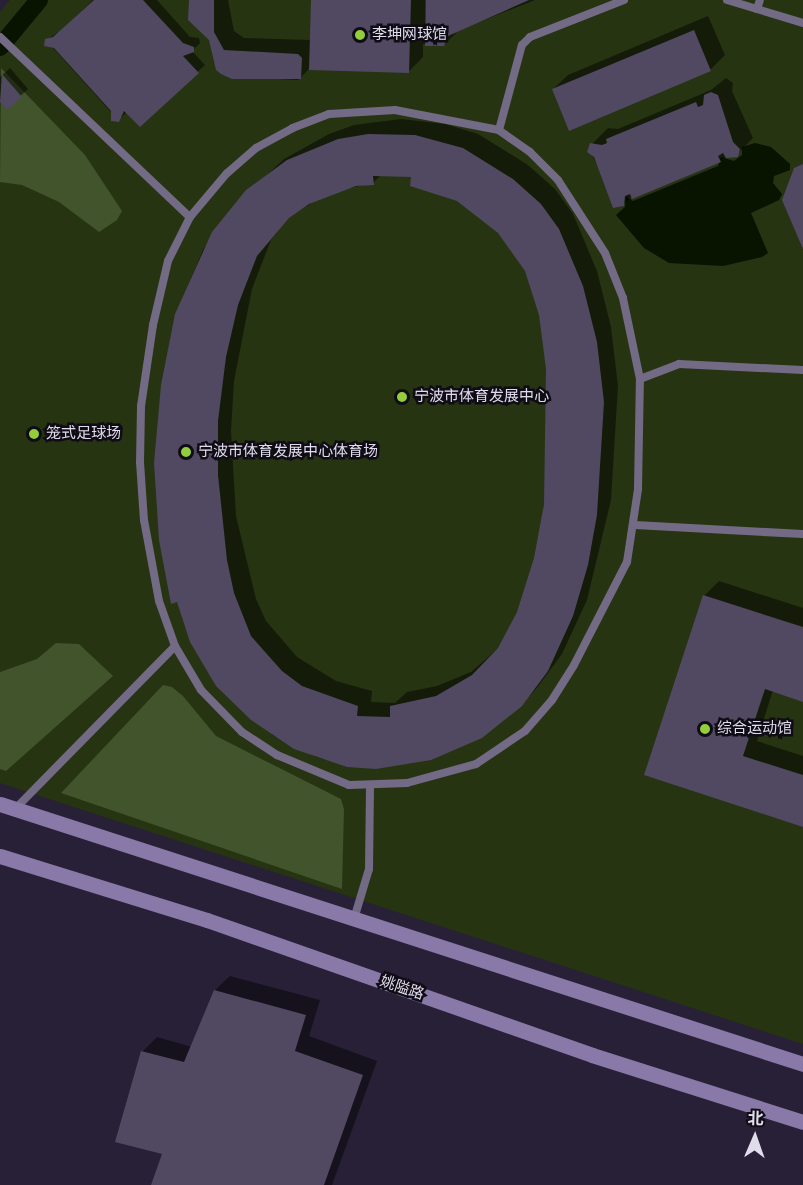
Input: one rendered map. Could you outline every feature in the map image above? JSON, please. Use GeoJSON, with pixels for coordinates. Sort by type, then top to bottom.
{"type":"FeatureCollection","features":[{"type":"Feature","properties":{"kind":"main road"},"geometry":{"type":"LineString","coordinates":[[0,804],[803,1064]]}},
{"type":"Feature","properties":{"kind":"main road","name":"姚隘路"},"geometry":{"type":"LineString","coordinates":[[0,856],[207,920],[592,1055],[803,1122]]}},
{"type":"Feature","properties":{"kind":"lane"},"geometry":{"type":"LineString","coordinates":[[499,130],[517,57],[530,37],[624,0]]}},
{"type":"Feature","properties":{"kind":"lane"},"geometry":{"type":"LineString","coordinates":[[728,0],[803,23]]}},
{"type":"Feature","properties":{"kind":"lane"},"geometry":{"type":"LineString","coordinates":[[757,9],[760,0]]}},
{"type":"Feature","properties":{"kind":"lane"},"geometry":{"type":"LineString","coordinates":[[0,37],[190,217]]}},
{"type":"Feature","properties":{"kind":"lane"},"geometry":{"type":"LineString","coordinates":[[395,110],[499,130],[530,152],[558,180],[605,253],[623,298],[640,379],[635,525],[627,561],[574,665],[525,731],[476,764],[407,783],[350,785],[277,754],[242,732],[201,690],[175,646],[159,601],[144,520],[141,406],[145,364],[168,261],[190,217],[227,173],[256,148],[293,128],[329,114],[395,110]]}},
{"type":"Feature","properties":{"kind":"lane"},"geometry":{"type":"LineString","coordinates":[[640,379],[679,364],[803,370]]}},
{"type":"Feature","properties":{"kind":"lane"},"geometry":{"type":"LineString","coordinates":[[635,525],[803,534]]}},
{"type":"Feature","properties":{"kind":"lane"},"geometry":{"type":"LineString","coordinates":[[15,809],[175,646]]}},
{"type":"Feature","properties":{"kind":"lane"},"geometry":{"type":"LineString","coordinates":[[354,919],[369,869],[370,786]]}},
{"type":"Feature","properties":{"kind":"green space","name":"宁波市体育发展中心"},"geometry":{"type":"Polygon","coordinates":[[[10,0],[803,0],[803,1044],[0,783],[0,12],[10,0]]]}},
{"type":"Feature","properties":{"kind":"green space"},"geometry":{"type":"Polygon","coordinates":[[[1,68],[85,155],[122,211],[117,220],[99,232],[59,202],[22,185],[0,182],[1,68]]]}},
{"type":"Feature","properties":{"kind":"green space"},"geometry":{"type":"Polygon","coordinates":[[[56,643],[79,644],[113,676],[6,771],[0,769],[0,672],[37,659],[56,643]]]}},
{"type":"Feature","properties":{"kind":"green space"},"geometry":{"type":"Polygon","coordinates":[[[163,685],[172,687],[183,696],[216,736],[341,799],[344,809],[342,889],[61,793],[163,685]]]}},
{"type":"Feature","properties":{"kind":"shaded area"},"geometry":{"type":"Polygon","coordinates":[[[755,143],[771,147],[790,164],[790,170],[774,176],[773,183],[782,194],[779,200],[751,213],[768,253],[762,257],[723,266],[669,263],[644,248],[616,215],[625,207],[626,196],[633,201],[718,166],[721,157],[734,161],[742,155],[742,147],[755,143]]]}},
{"type":"Feature","properties":{"kind":"building"},"geometry":{"type":"Polygon","coordinates":[[[94,0],[143,0],[183,43],[194,47],[194,52],[183,56],[199,73],[140,127],[124,111],[119,122],[111,121],[111,111],[54,48],[44,46],[45,39],[53,37],[94,0]]]}},
{"type":"Feature","properties":{"kind":"building"},"geometry":{"type":"Polygon","coordinates":[[[189,0],[214,0],[214,32],[224,50],[298,54],[302,58],[301,79],[232,79],[221,74],[216,70],[209,40],[188,20],[189,0]]]}},
{"type":"Feature","properties":{"kind":"building","name":"李坤网球馆"},"geometry":{"type":"Polygon","coordinates":[[[311,0],[411,0],[409,73],[309,70],[311,0]]]}},
{"type":"Feature","properties":{"kind":"building"},"geometry":{"type":"Polygon","coordinates":[[[426,0],[529,0],[448,36],[444,46],[425,46],[426,0]]]}},
{"type":"Feature","properties":{"kind":"building"},"geometry":{"type":"Polygon","coordinates":[[[694,30],[711,71],[569,131],[552,89],[694,30]]]}},
{"type":"Feature","properties":{"kind":"building"},"geometry":{"type":"Polygon","coordinates":[[[2,74],[22,97],[7,110],[0,102],[2,74]]]}},
{"type":"Feature","properties":{"kind":"building"},"geometry":{"type":"Polygon","coordinates":[[[711,92],[718,95],[733,142],[740,149],[738,157],[726,158],[723,153],[718,156],[721,162],[632,199],[630,194],[625,196],[624,206],[613,208],[594,157],[587,152],[590,143],[602,145],[607,143],[606,139],[696,102],[698,107],[703,105],[704,95],[711,92]]]}},
{"type":"Feature","properties":{"kind":"building","name":"宁波市体育发展中心体育场"},"geometry":{"type":"Polygon","coordinates":[[[368,134],[415,135],[463,148],[513,179],[541,204],[559,229],[583,286],[597,342],[604,402],[597,515],[588,565],[573,616],[548,671],[522,706],[482,738],[431,760],[376,769],[347,767],[294,749],[251,720],[216,686],[190,642],[177,602],[171,604],[159,540],[154,463],[161,385],[175,314],[212,232],[246,190],[287,160],[338,139],[368,134]],[[373,176],[374,185],[356,186],[309,204],[289,218],[257,256],[238,305],[226,357],[218,421],[218,475],[227,560],[234,593],[251,636],[282,671],[302,686],[358,706],[357,716],[390,717],[390,706],[436,696],[472,675],[498,648],[517,612],[534,558],[544,504],[546,369],[539,315],[525,271],[498,233],[457,201],[410,186],[411,177],[373,176]]]}},
{"type":"Feature","properties":{"kind":"building"},"geometry":{"type":"Polygon","coordinates":[[[803,164],[803,249],[782,200],[794,168],[803,164]]]}},
{"type":"Feature","properties":{"kind":"building","name":"综合运动馆"},"geometry":{"type":"Polygon","coordinates":[[[703,595],[803,627],[803,702],[765,689],[743,756],[803,775],[803,827],[644,775],[703,595]]]}},
{"type":"Feature","properties":{"kind":"building"},"geometry":{"type":"Polygon","coordinates":[[[214,990],[306,1015],[295,1051],[363,1075],[324,1185],[151,1185],[162,1154],[115,1142],[141,1051],[184,1062],[214,990]]]}},
{"type":"Feature","properties":{"kind":"waterway"},"geometry":{"type":"LineString","coordinates":[[0,47],[39,0]]}},
{"type":"Feature","properties":{"kind":"place","name":"李坤网球馆"},"geometry":{"type":"Point","coordinates":[360,35]}},
{"type":"Feature","properties":{"kind":"place","name":"宁波市体育发展中心"},"geometry":{"type":"Point","coordinates":[402,397]}},
{"type":"Feature","properties":{"kind":"place","name":"笼式足球场"},"geometry":{"type":"Point","coordinates":[34,434]}},
{"type":"Feature","properties":{"kind":"place","name":"宁波市体育发展中心体育场"},"geometry":{"type":"Point","coordinates":[186,452]}},
{"type":"Feature","properties":{"kind":"place","name":"综合运动馆"},"geometry":{"type":"Point","coordinates":[705,729]}}]}
